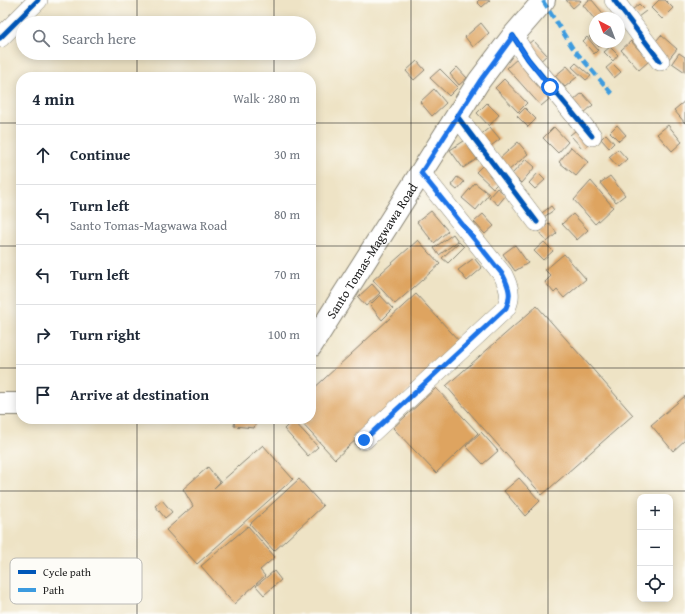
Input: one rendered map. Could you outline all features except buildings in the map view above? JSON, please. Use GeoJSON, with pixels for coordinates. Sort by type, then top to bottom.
{"type":"FeatureCollection","features":[{"type":"Feature","properties":{"kind":"main road","name":"Santo Tomas-Magwawa Road"},"geometry":{"type":"LineString","coordinates":[[316,338],[494,60],[544,0]]}},
{"type":"Feature","properties":{"kind":"main road"},"geometry":{"type":"LineString","coordinates":[[0,404],[16,404]]}},
{"type":"Feature","properties":{"kind":"street"},"geometry":{"type":"LineString","coordinates":[[22,16],[38,0]]}},
{"type":"Feature","properties":{"kind":"street"},"geometry":{"type":"LineString","coordinates":[[614,0],[660,61]]}},
{"type":"Feature","properties":{"kind":"street"},"geometry":{"type":"LineString","coordinates":[[0,38],[16,22]]}},
{"type":"Feature","properties":{"kind":"street"},"geometry":{"type":"LineString","coordinates":[[513,36],[528,59],[592,136]]}},
{"type":"Feature","properties":{"kind":"street"},"geometry":{"type":"LineString","coordinates":[[457,116],[537,222]]}},
{"type":"Feature","properties":{"kind":"street"},"geometry":{"type":"LineString","coordinates":[[364,440],[506,308],[510,299],[509,286],[503,275],[421,173]]}},
{"type":"Feature","properties":{"kind":"marked path"},"geometry":{"type":"LineString","coordinates":[[543,1],[572,47],[613,95]]}},
{"type":"Feature","properties":{"kind":"cycle path"},"geometry":{"type":"LineString","coordinates":[[22,16],[38,0]]}},
{"type":"Feature","properties":{"kind":"cycle path"},"geometry":{"type":"LineString","coordinates":[[614,0],[660,61]]}},
{"type":"Feature","properties":{"kind":"cycle path"},"geometry":{"type":"LineString","coordinates":[[0,38],[16,22]]}},
{"type":"Feature","properties":{"kind":"cycle path"},"geometry":{"type":"LineString","coordinates":[[513,36],[528,59],[592,136]]}},
{"type":"Feature","properties":{"kind":"cycle path"},"geometry":{"type":"LineString","coordinates":[[457,116],[537,222]]}},
{"type":"Feature","properties":{"kind":"route"},"geometry":{"type":"LineString","coordinates":[[364,440],[506,308],[510,299],[509,286],[503,275],[421,173],[494,60],[513,36],[528,59],[550,87]]}}]}
